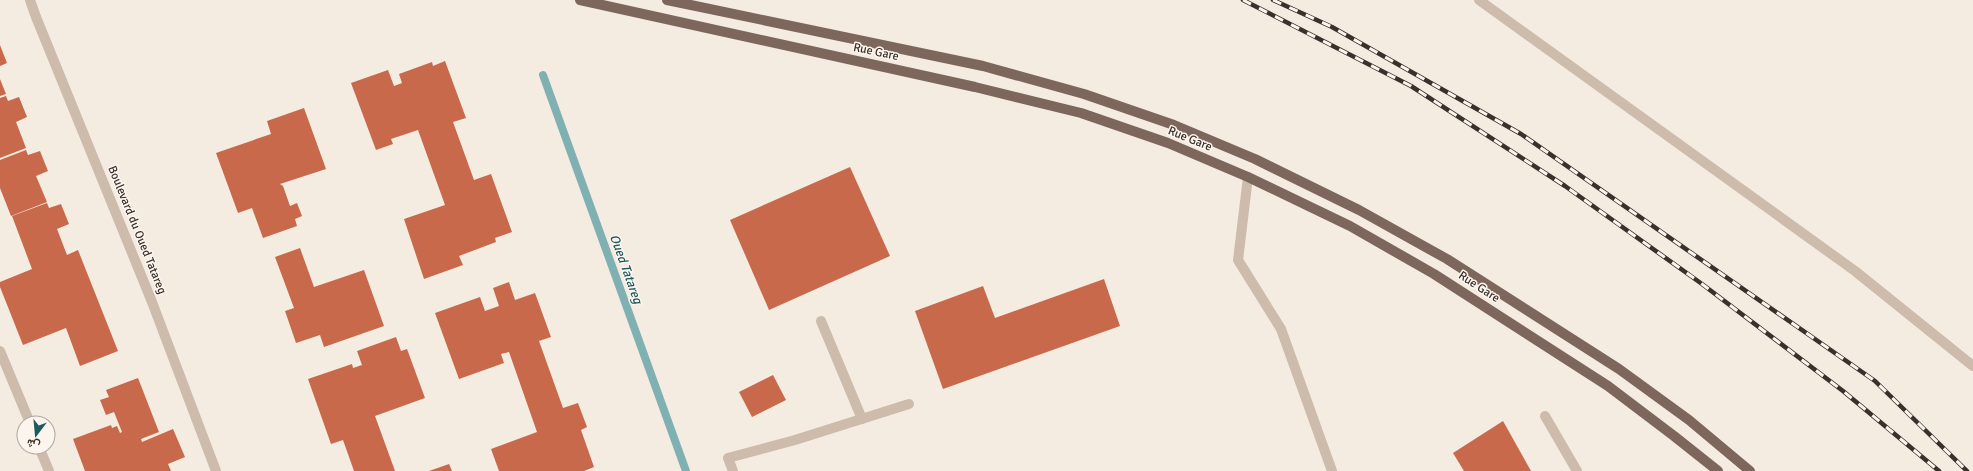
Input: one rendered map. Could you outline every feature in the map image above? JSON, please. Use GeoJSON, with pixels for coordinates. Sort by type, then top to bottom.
{"type":"FeatureCollection","features":[{"type":"Feature","properties":{"kind":"main road","name":"Rue Gare"},"geometry":{"type":"LineString","coordinates":[[580,0],[975,87],[1081,113],[1168,143],[1248,177],[1350,226],[1434,274],[1608,386],[1718,471]]}},
{"type":"Feature","properties":{"kind":"main road","name":"Rue Gare"},"geometry":{"type":"LineString","coordinates":[[666,0],[983,66],[1084,94],[1174,124],[1255,159],[1359,210],[1447,258],[1619,369],[1689,420],[1750,471]]}},
{"type":"Feature","properties":{"kind":"street","name":"Boulevard du Oued Tatareg"},"geometry":{"type":"LineString","coordinates":[[30,0],[152,302],[216,471]]}},
{"type":"Feature","properties":{"kind":"street"},"geometry":{"type":"LineString","coordinates":[[1480,0],[1855,271],[1973,366]]}},
{"type":"Feature","properties":{"kind":"street"},"geometry":{"type":"LineString","coordinates":[[1248,177],[1238,260],[1281,329],[1332,471]]}},
{"type":"Feature","properties":{"kind":"street"},"geometry":{"type":"LineString","coordinates":[[821,321],[862,419]]}},
{"type":"Feature","properties":{"kind":"street"},"geometry":{"type":"LineString","coordinates":[[0,351],[27,415]]}},
{"type":"Feature","properties":{"kind":"street"},"geometry":{"type":"LineString","coordinates":[[733,471],[728,458],[795,440],[909,404]]}},
{"type":"Feature","properties":{"kind":"street"},"geometry":{"type":"LineString","coordinates":[[1545,416],[1577,471]]}},
{"type":"Feature","properties":{"kind":"street"},"geometry":{"type":"LineString","coordinates":[[42,455],[49,471]]}},
{"type":"Feature","properties":{"kind":"building"},"geometry":{"type":"Polygon","coordinates":[[[0,45],[7,63],[0,66],[0,45]]]}},
{"type":"Feature","properties":{"kind":"building"},"geometry":{"type":"Polygon","coordinates":[[[445,61],[466,118],[453,122],[474,180],[491,174],[512,232],[495,238],[496,242],[459,256],[463,265],[424,279],[404,219],[445,205],[418,130],[391,139],[393,144],[376,150],[351,83],[388,70],[394,86],[402,83],[399,74],[432,62],[433,66],[445,61]]]}},
{"type":"Feature","properties":{"kind":"building"},"geometry":{"type":"Polygon","coordinates":[[[0,79],[6,94],[0,96],[0,79]]]}},
{"type":"Feature","properties":{"kind":"building"},"geometry":{"type":"Polygon","coordinates":[[[6,96],[8,101],[19,97],[27,117],[16,122],[26,148],[0,158],[0,98],[6,96]]]}},
{"type":"Feature","properties":{"kind":"building"},"geometry":{"type":"Polygon","coordinates":[[[304,108],[326,169],[280,184],[283,186],[290,206],[297,203],[302,216],[295,219],[297,226],[263,238],[252,208],[238,213],[216,153],[271,134],[267,121],[304,108]]]}},
{"type":"Feature","properties":{"kind":"building"},"geometry":{"type":"Polygon","coordinates":[[[26,150],[28,155],[40,151],[48,171],[36,176],[47,202],[11,216],[0,188],[0,160],[26,150]]]}},
{"type":"Feature","properties":{"kind":"building"},"geometry":{"type":"Polygon","coordinates":[[[850,167],[890,256],[769,310],[730,220],[850,167]]]}},
{"type":"Feature","properties":{"kind":"building"},"geometry":{"type":"Polygon","coordinates":[[[47,203],[49,208],[61,204],[69,224],[57,229],[67,255],[78,250],[118,351],[80,366],[66,328],[23,345],[0,287],[0,282],[32,269],[12,216],[47,203]]]}},
{"type":"Feature","properties":{"kind":"building"},"geometry":{"type":"Polygon","coordinates":[[[300,248],[314,287],[364,270],[384,326],[324,347],[320,335],[296,343],[285,311],[294,308],[275,257],[300,248]]]}},
{"type":"Feature","properties":{"kind":"building"},"geometry":{"type":"Polygon","coordinates":[[[1104,279],[1120,326],[943,389],[915,311],[983,286],[995,318],[1104,279]]]}},
{"type":"Feature","properties":{"kind":"building"},"geometry":{"type":"Polygon","coordinates":[[[509,282],[515,300],[535,293],[551,337],[539,341],[563,408],[578,403],[587,427],[581,430],[594,467],[584,471],[499,471],[491,449],[537,432],[509,352],[501,354],[504,363],[459,379],[435,313],[480,297],[485,311],[499,306],[493,288],[509,282]]]}},
{"type":"Feature","properties":{"kind":"building"},"geometry":{"type":"Polygon","coordinates":[[[396,337],[401,351],[407,349],[425,398],[375,416],[395,471],[354,471],[343,440],[331,444],[308,379],[352,364],[353,368],[362,365],[357,351],[396,337]]]}},
{"type":"Feature","properties":{"kind":"building"},"geometry":{"type":"Polygon","coordinates":[[[773,375],[786,400],[752,417],[739,392],[773,375]]]}},
{"type":"Feature","properties":{"kind":"building"},"geometry":{"type":"Polygon","coordinates":[[[138,378],[159,432],[141,439],[142,442],[173,429],[185,457],[168,464],[171,471],[85,471],[73,439],[111,425],[112,428],[117,426],[120,433],[122,432],[114,412],[106,415],[100,400],[109,397],[106,390],[138,378]]]}},
{"type":"Feature","properties":{"kind":"building"},"geometry":{"type":"Polygon","coordinates":[[[1503,421],[1531,471],[1464,471],[1453,453],[1503,421]]]}},
{"type":"Feature","properties":{"kind":"building"},"geometry":{"type":"Polygon","coordinates":[[[449,464],[452,471],[429,471],[449,464]]]}},
{"type":"Feature","properties":{"kind":"waterway","name":"Oued Tatareg"},"geometry":{"type":"LineString","coordinates":[[543,75],[686,471]]}},
{"type":"Feature","properties":{"kind":"railway"},"geometry":{"type":"LineString","coordinates":[[1243,0],[1411,86],[1565,186],[1702,284],[1843,391],[1939,471]]}},
{"type":"Feature","properties":{"kind":"railway"},"geometry":{"type":"LineString","coordinates":[[1273,0],[1332,27],[1521,134],[1875,381],[1967,471]]}}]}
